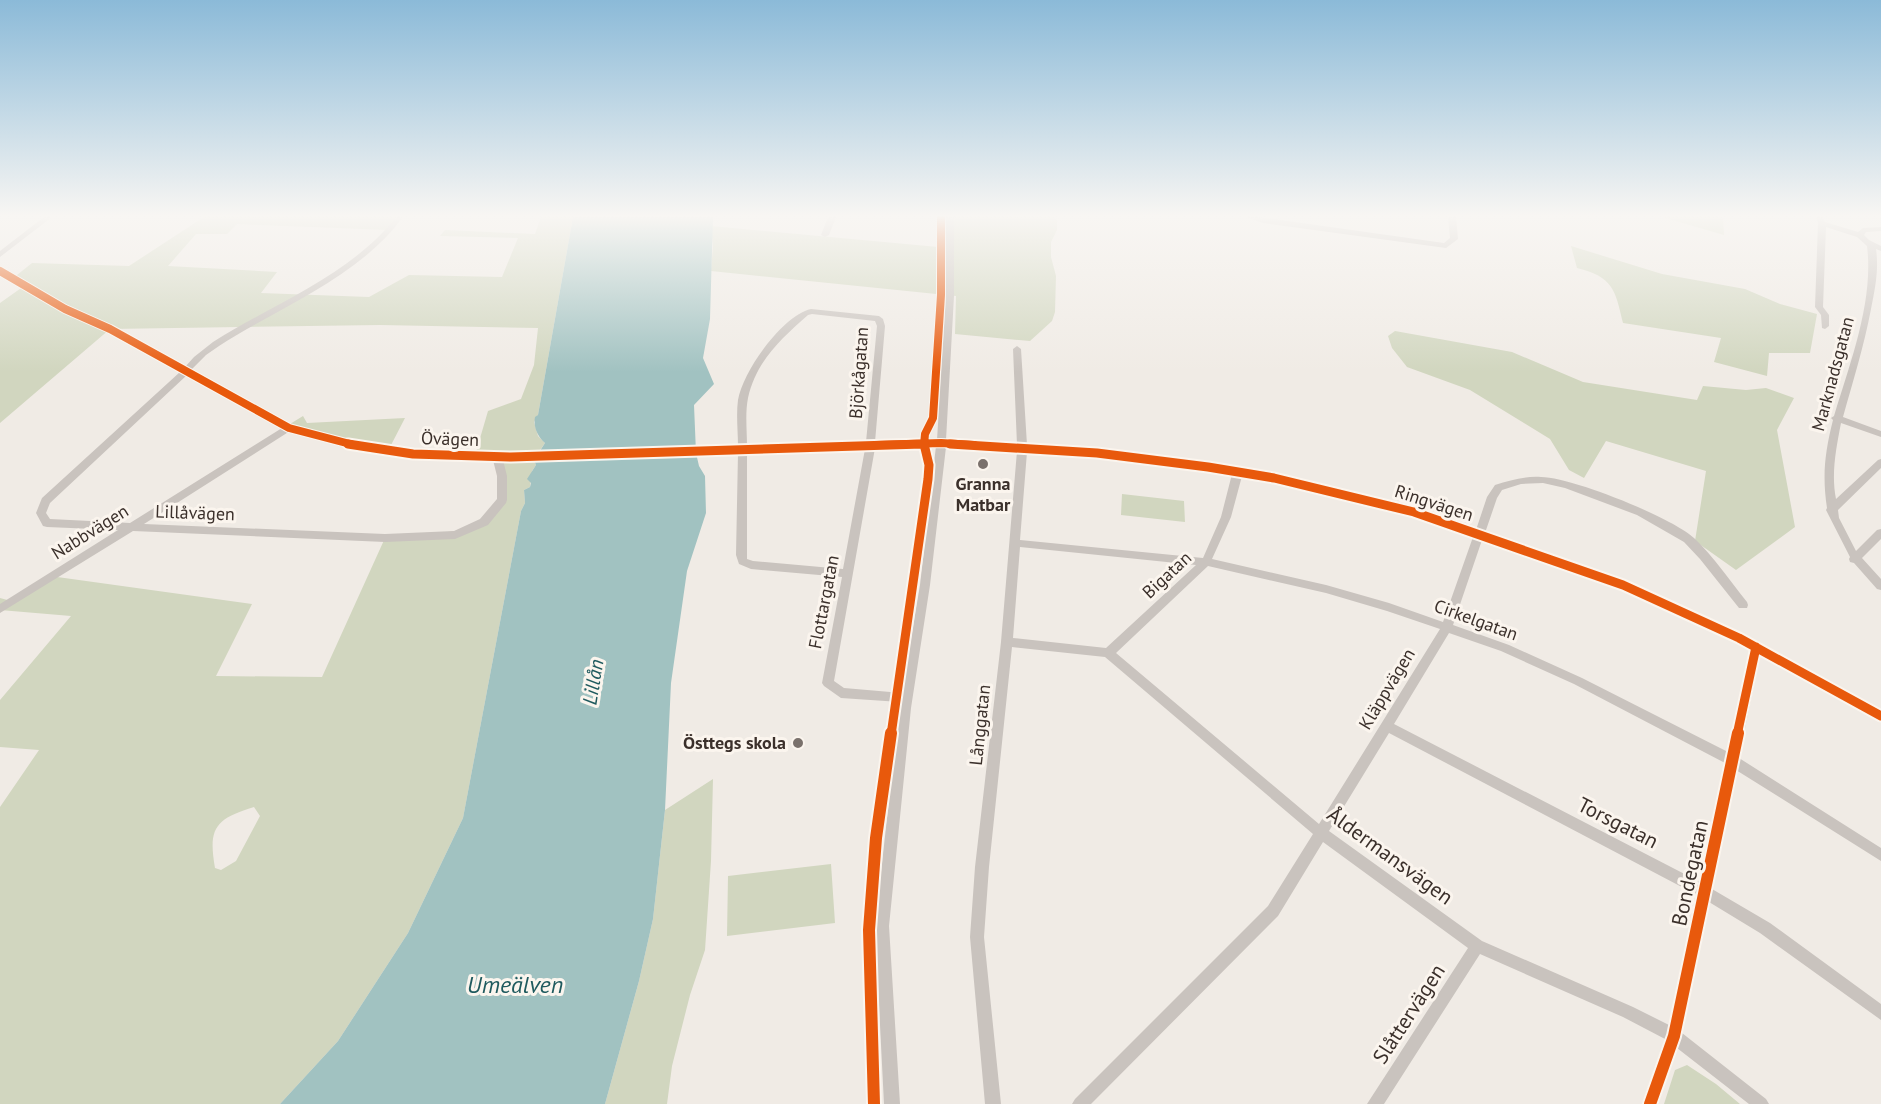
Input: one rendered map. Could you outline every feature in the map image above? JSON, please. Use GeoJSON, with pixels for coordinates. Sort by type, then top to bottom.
{"type":"FeatureCollection","features":[{"type":"Feature","properties":{"kind":"street"},"geometry":{"type":"LineString","coordinates":[[186,371],[194,360],[218,342],[340,269]]}},
{"type":"Feature","properties":{"kind":"street"},"geometry":{"type":"LineString","coordinates":[[892,1104],[882,926],[907,698],[925,585],[941,444],[950,269]]}},
{"type":"Feature","properties":{"kind":"street"},"geometry":{"type":"LineString","coordinates":[[1820,269],[1819,307],[1825,315],[1825,326]]}},
{"type":"Feature","properties":{"kind":"street","name":"Marknadsgatan"},"geometry":{"type":"LineString","coordinates":[[1876,269],[1864,336],[1836,418],[1829,468],[1833,522],[1854,559],[1881,586]]}},
{"type":"Feature","properties":{"kind":"street","name":"Övägen"},"geometry":{"type":"LineString","coordinates":[[0,271],[65,309],[110,329],[289,428],[332,441],[388,451],[511,458],[941,444]]}},
{"type":"Feature","properties":{"kind":"street","name":"Björkågatan"},"geometry":{"type":"LineString","coordinates":[[743,450],[743,400],[752,372],[773,342],[805,313],[819,311],[879,319],[881,326],[870,447]]}},
{"type":"Feature","properties":{"kind":"street","name":"Långgatan"},"geometry":{"type":"LineString","coordinates":[[993,1104],[977,937],[982,867],[1007,642],[1022,449],[1017,348]]}},
{"type":"Feature","properties":{"kind":"street","name":"Lillåvägen"},"geometry":{"type":"LineString","coordinates":[[186,371],[51,495],[40,513],[46,523],[385,538],[455,535],[484,522],[502,500],[502,476],[496,457]]}},
{"type":"Feature","properties":{"kind":"street"},"geometry":{"type":"LineString","coordinates":[[1836,418],[1881,434]]}},
{"type":"Feature","properties":{"kind":"street","name":"Nabbvägen"},"geometry":{"type":"LineString","coordinates":[[0,609],[289,428]]}},
{"type":"Feature","properties":{"kind":"street","name":"Ringvägen"},"geometry":{"type":"LineString","coordinates":[[941,444],[1097,453],[1238,472],[1274,478],[1414,512],[1623,585],[1756,647],[1881,716]]}},
{"type":"Feature","properties":{"kind":"street","name":"Flottargatan"},"geometry":{"type":"LineString","coordinates":[[870,447],[828,683],[841,693],[907,698]]}},
{"type":"Feature","properties":{"kind":"street"},"geometry":{"type":"LineString","coordinates":[[743,450],[741,555],[743,561],[751,564],[848,573]]}},
{"type":"Feature","properties":{"kind":"street"},"geometry":{"type":"LineString","coordinates":[[1831,510],[1881,462]]}},
{"type":"Feature","properties":{"kind":"street","name":"Bigatan"},"geometry":{"type":"LineString","coordinates":[[1108,653],[1206,562],[1226,517],[1238,472]]}},
{"type":"Feature","properties":{"kind":"street","name":"Kläppvägen"},"geometry":{"type":"LineString","coordinates":[[1080,1104],[1274,911],[1446,629],[1492,497],[1499,487],[1521,481],[1543,480],[1567,485],[1641,512],[1688,539],[1743,605]]}},
{"type":"Feature","properties":{"kind":"street"},"geometry":{"type":"LineString","coordinates":[[1854,559],[1881,533]]}},
{"type":"Feature","properties":{"kind":"street","name":"Cirkelgatan"},"geometry":{"type":"LineString","coordinates":[[1014,543],[1206,562],[1326,589],[1389,607],[1504,648],[1578,681],[1733,761],[1881,855]]}},
{"type":"Feature","properties":{"kind":"street"},"geometry":{"type":"LineString","coordinates":[[1007,642],[1108,653]]}},
{"type":"Feature","properties":{"kind":"street","name":"Bondegatan"},"geometry":{"type":"LineString","coordinates":[[1650,1104],[1674,1036],[1756,647]]}},
{"type":"Feature","properties":{"kind":"street","name":"Åldermansvägen"},"geometry":{"type":"LineString","coordinates":[[1108,653],[1321,833],[1477,946],[1628,1012],[1674,1036],[1761,1104]]}},
{"type":"Feature","properties":{"kind":"street","name":"Torsgatan"},"geometry":{"type":"LineString","coordinates":[[1386,726],[1703,891],[1765,928],[1881,1013]]}},
{"type":"Feature","properties":{"kind":"street","name":"Slåttervägen"},"geometry":{"type":"LineString","coordinates":[[1375,1104],[1477,946]]}},
{"type":"Feature","properties":{"kind":"green space"},"geometry":{"type":"Polygon","coordinates":[[[25,269],[214,269],[277,272],[261,293],[369,297],[409,275],[502,277],[505,269],[564,269],[538,415],[534,422],[538,436],[545,443],[538,453],[476,452],[488,411],[521,399],[534,365],[538,328],[380,325],[110,329],[0,423],[0,303],[24,286],[12,279],[25,269]]]}},
{"type":"Feature","properties":{"kind":"green space"},"geometry":{"type":"Polygon","coordinates":[[[711,269],[1054,269],[1056,276],[1055,312],[1052,321],[1030,341],[955,334],[956,296],[711,271],[711,269]]]}},
{"type":"Feature","properties":{"kind":"green space"},"geometry":{"type":"Polygon","coordinates":[[[1579,269],[1644,269],[1662,274],[1745,289],[1780,304],[1817,314],[1810,353],[1769,353],[1767,376],[1714,362],[1721,338],[1623,323],[1618,301],[1610,286],[1605,280],[1579,269]]]}},
{"type":"Feature","properties":{"kind":"green space"},"geometry":{"type":"Polygon","coordinates":[[[1395,331],[1512,352],[1583,382],[1697,400],[1703,386],[1746,390],[1766,388],[1794,398],[1777,430],[1795,527],[1736,570],[1695,541],[1706,471],[1606,441],[1584,478],[1569,470],[1550,439],[1470,390],[1407,367],[1392,348],[1388,336],[1395,331]]]}},
{"type":"Feature","properties":{"kind":"green space"},"geometry":{"type":"Polygon","coordinates":[[[303,416],[307,423],[405,418],[390,447],[334,437],[290,424],[303,416]]]}},
{"type":"Feature","properties":{"kind":"green space"},"geometry":{"type":"Polygon","coordinates":[[[497,457],[534,460],[536,465],[532,471],[530,487],[524,490],[525,503],[521,511],[463,818],[408,933],[338,1041],[280,1104],[0,1104],[0,807],[39,750],[0,747],[0,700],[71,616],[0,610],[0,598],[11,601],[50,576],[252,604],[216,676],[322,677],[385,538],[469,530],[502,500],[497,457]],[[254,807],[230,816],[217,827],[213,843],[215,868],[221,870],[236,861],[260,816],[254,807]]]}},
{"type":"Feature","properties":{"kind":"green space"},"geometry":{"type":"Polygon","coordinates":[[[1122,494],[1184,501],[1185,522],[1121,515],[1122,494]]]}},
{"type":"Feature","properties":{"kind":"green space"},"geometry":{"type":"Polygon","coordinates":[[[713,779],[711,861],[705,950],[690,995],[672,1066],[667,1104],[605,1104],[639,981],[653,919],[665,810],[713,779]]]}},
{"type":"Feature","properties":{"kind":"green space"},"geometry":{"type":"Polygon","coordinates":[[[831,864],[835,923],[727,936],[728,876],[831,864]]]}},
{"type":"Feature","properties":{"kind":"green space"},"geometry":{"type":"Polygon","coordinates":[[[1687,1065],[1716,1084],[1740,1104],[1664,1104],[1675,1070],[1687,1065]]]}},
{"type":"Feature","properties":{"kind":"water","name":"Umeälven"},"geometry":{"type":"Polygon","coordinates":[[[564,269],[711,269],[710,319],[703,358],[714,384],[694,405],[696,453],[699,466],[705,476],[706,513],[687,571],[671,683],[665,810],[653,919],[639,981],[605,1104],[280,1104],[338,1041],[408,933],[463,818],[521,511],[525,503],[524,490],[530,487],[531,483],[527,479],[536,465],[534,460],[545,443],[540,438],[535,424],[535,417],[538,415],[564,269]]]}},
{"type":"Feature","properties":{"kind":"cycle path"},"geometry":{"type":"LineString","coordinates":[[874,1104],[869,930],[876,838],[928,479],[929,465],[925,458],[924,443],[926,431],[933,418],[941,269]]}},
{"type":"Feature","properties":{"kind":"cycle path"},"geometry":{"type":"LineString","coordinates":[[0,271],[65,309],[110,329],[289,428],[365,448],[413,454],[511,457],[941,443],[1097,453],[1208,467],[1274,478],[1346,495],[1414,512],[1623,585],[1739,638],[1881,716]]}},
{"type":"Feature","properties":{"kind":"cycle path"},"geometry":{"type":"LineString","coordinates":[[1650,1104],[1674,1036],[1756,647]]}},
{"type":"Feature","properties":{"kind":"place","name":"Granna Matbar"},"geometry":{"type":"Point","coordinates":[983,464]}},
{"type":"Feature","properties":{"kind":"place","name":"Östtegs skola"},"geometry":{"type":"Point","coordinates":[798,743]}},
{"type":"Feature","properties":{"kind":"water label","name":"Lillån"},"geometry":{"type":"Point","coordinates":[593,682]}}]}
